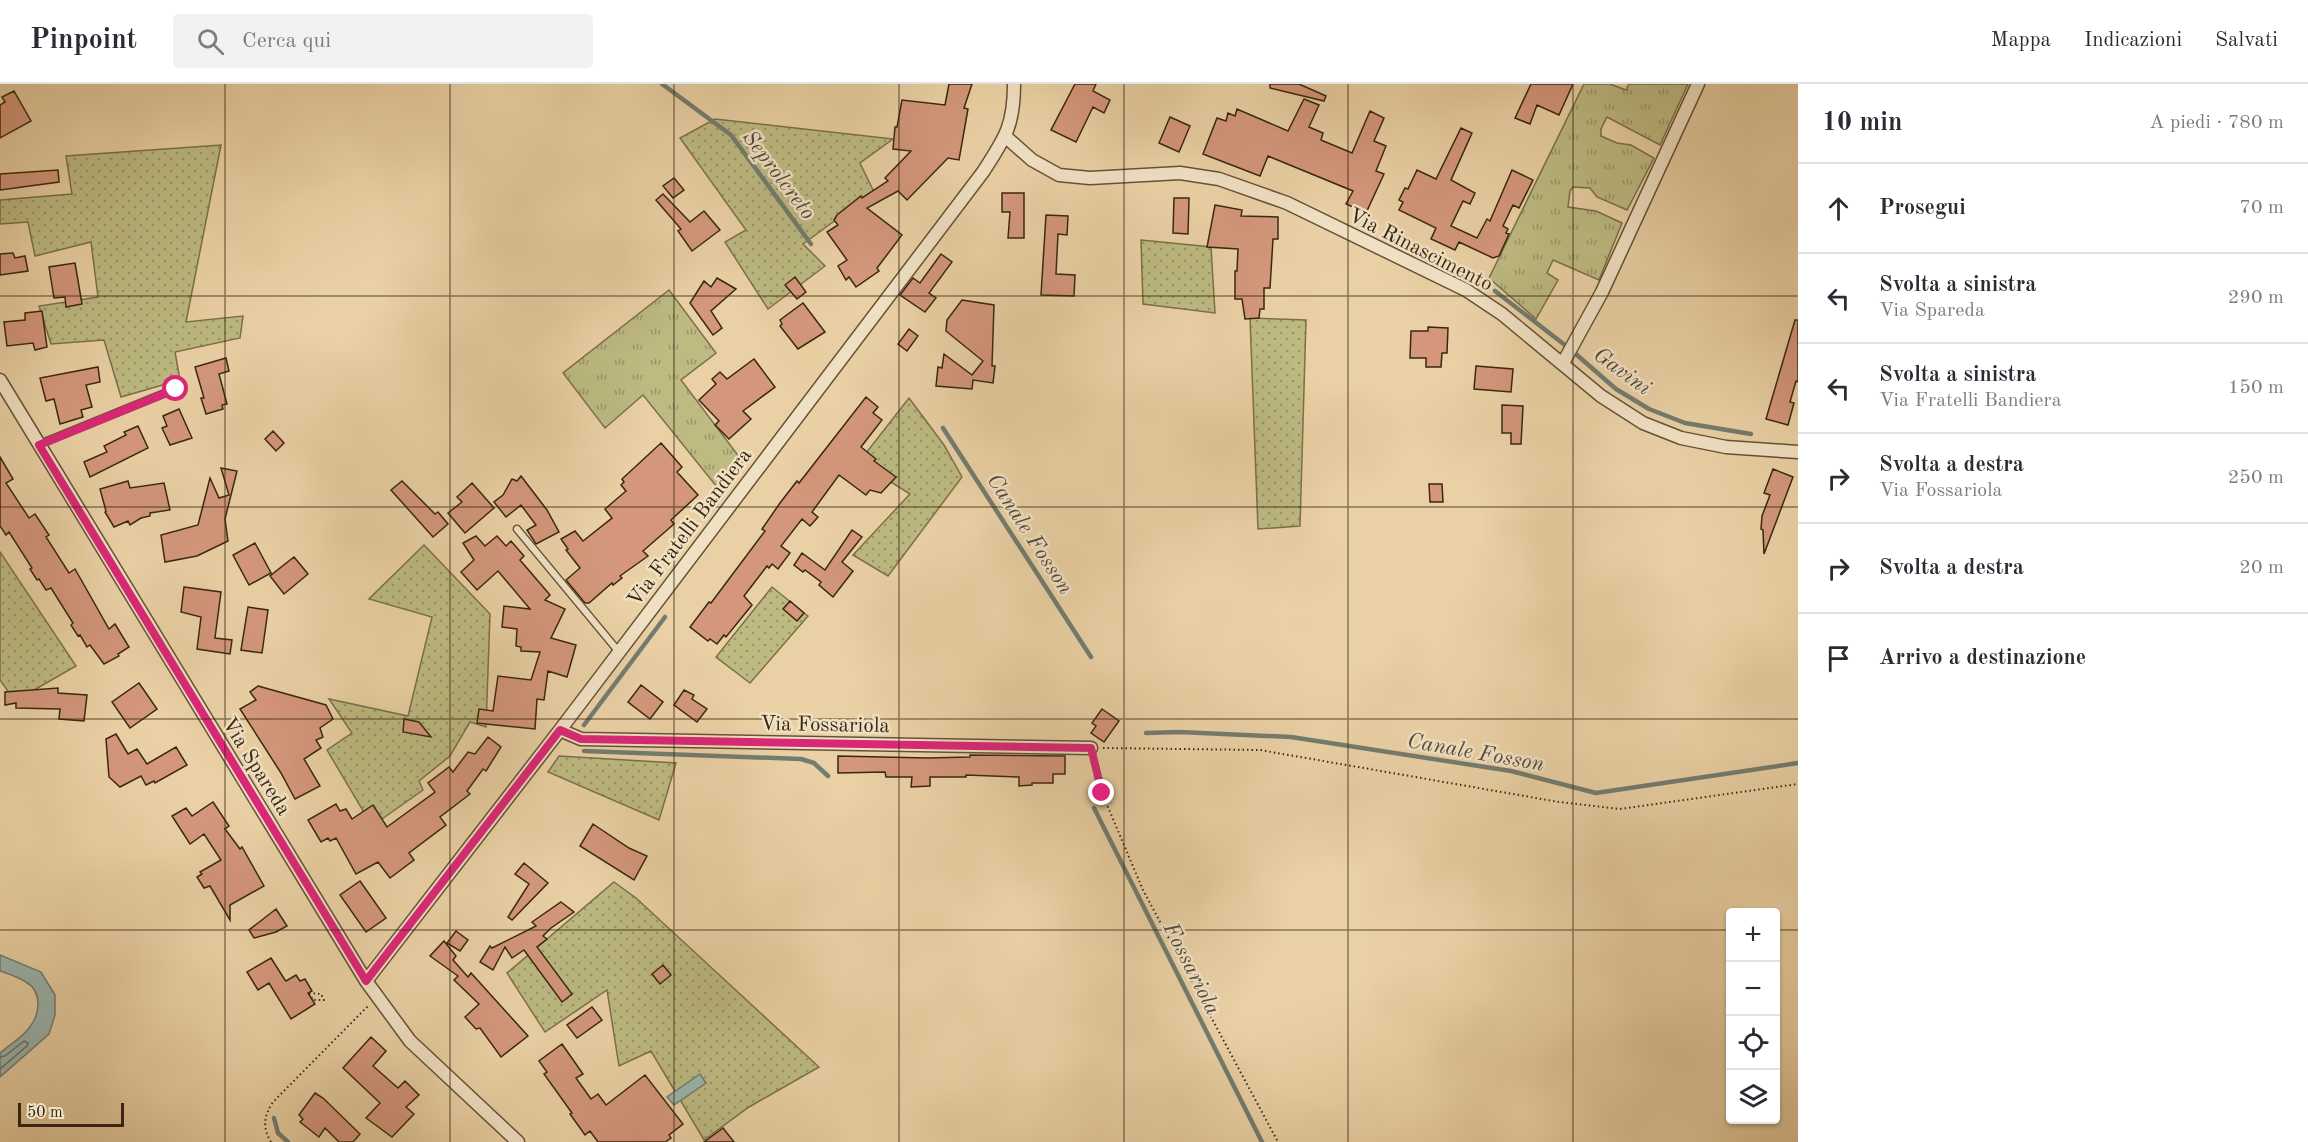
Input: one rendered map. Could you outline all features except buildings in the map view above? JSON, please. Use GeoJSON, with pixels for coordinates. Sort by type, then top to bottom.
{"type":"FeatureCollection","features":[{"type":"Feature","properties":{"kind":"street","name":"Via Fratelli Bandiera"},"geometry":{"type":"LineString","coordinates":[[366,981],[560,730],[976,182],[1006,137],[1014,106],[1014,84]]}},
{"type":"Feature","properties":{"kind":"street"},"geometry":{"type":"LineString","coordinates":[[1563,363],[1602,292],[1698,84]]}},
{"type":"Feature","properties":{"kind":"street","name":"Via Rinascimento"},"geometry":{"type":"LineString","coordinates":[[1006,137],[1032,160],[1059,175],[1090,178],[1180,173],[1219,179],[1287,203],[1466,290],[1502,314],[1622,410],[1643,423],[1681,438],[1726,447],[1798,452]]}},
{"type":"Feature","properties":{"kind":"street","name":"Via Spareda"},"geometry":{"type":"LineString","coordinates":[[0,380],[366,981],[410,1041],[518,1142]]}},
{"type":"Feature","properties":{"kind":"street","name":"Via Fossariola"},"geometry":{"type":"LineString","coordinates":[[560,730],[581,739],[1091,748]]}},
{"type":"Feature","properties":{"kind":"lane"},"geometry":{"type":"LineString","coordinates":[[39,445],[176,389]]}},
{"type":"Feature","properties":{"kind":"lane"},"geometry":{"type":"LineString","coordinates":[[517,529],[619,652]]}},
{"type":"Feature","properties":{"kind":"path"},"geometry":{"type":"LineString","coordinates":[[1278,1142],[1143,890],[1102,793],[1091,748],[1260,750],[1559,802],[1620,809],[1798,784]]}},
{"type":"Feature","properties":{"kind":"path"},"geometry":{"type":"LineString","coordinates":[[309,993],[321,994],[324,1000],[312,1000],[309,993]]}},
{"type":"Feature","properties":{"kind":"path"},"geometry":{"type":"LineString","coordinates":[[271,1142],[264,1128],[265,1116],[273,1102],[378,997]]}},
{"type":"Feature","properties":{"kind":"green space"},"geometry":{"type":"Polygon","coordinates":[[[1584,84],[1610,84],[1626,90],[1629,84],[1688,84],[1660,145],[1607,117],[1601,129],[1601,136],[1617,143],[1631,145],[1654,158],[1627,210],[1597,197],[1590,188],[1573,187],[1570,191],[1568,207],[1596,211],[1622,223],[1599,280],[1553,260],[1547,273],[1558,280],[1536,319],[1489,278],[1584,84]]]}},
{"type":"Feature","properties":{"kind":"green space"},"geometry":{"type":"Polygon","coordinates":[[[715,119],[893,139],[860,163],[874,192],[803,244],[825,266],[768,309],[725,242],[746,230],[680,138],[715,119]]]}},
{"type":"Feature","properties":{"kind":"green space"},"geometry":{"type":"Polygon","coordinates":[[[221,145],[186,322],[243,316],[240,338],[175,352],[180,380],[121,397],[104,340],[51,344],[39,306],[98,297],[91,242],[35,256],[28,222],[0,224],[0,200],[72,194],[66,156],[221,145]]]}},
{"type":"Feature","properties":{"kind":"green space"},"geometry":{"type":"Polygon","coordinates":[[[1141,240],[1211,247],[1215,313],[1143,304],[1141,240]]]}},
{"type":"Feature","properties":{"kind":"green space"},"geometry":{"type":"Polygon","coordinates":[[[669,290],[716,353],[681,380],[743,462],[721,492],[643,395],[605,428],[563,373],[669,290]]]}},
{"type":"Feature","properties":{"kind":"green space"},"geometry":{"type":"Polygon","coordinates":[[[1250,318],[1306,320],[1300,526],[1258,529],[1250,318]]]}},
{"type":"Feature","properties":{"kind":"green space"},"geometry":{"type":"Polygon","coordinates":[[[909,398],[944,445],[962,477],[888,576],[853,555],[910,494],[859,462],[909,398]]]}},
{"type":"Feature","properties":{"kind":"green space"},"geometry":{"type":"Polygon","coordinates":[[[424,545],[490,614],[486,727],[470,722],[450,756],[419,781],[423,790],[372,826],[327,750],[352,733],[329,699],[408,716],[432,617],[369,599],[424,545]]]}},
{"type":"Feature","properties":{"kind":"green space"},"geometry":{"type":"Polygon","coordinates":[[[0,552],[76,666],[15,701],[0,680],[0,552]]]}},
{"type":"Feature","properties":{"kind":"green space"},"geometry":{"type":"Polygon","coordinates":[[[772,587],[808,616],[750,683],[716,657],[772,587]]]}},
{"type":"Feature","properties":{"kind":"green space"},"geometry":{"type":"Polygon","coordinates":[[[559,756],[676,763],[659,820],[548,772],[559,756]]]}},
{"type":"Feature","properties":{"kind":"green space"},"geometry":{"type":"Polygon","coordinates":[[[614,882],[636,898],[819,1067],[749,1107],[704,1140],[651,1051],[619,1066],[607,990],[545,1032],[507,973],[614,882]]]}},
{"type":"Feature","properties":{"kind":"water"},"geometry":{"type":"Polygon","coordinates":[[[0,955],[41,972],[55,995],[55,1015],[49,1034],[0,1077],[0,1053],[33,1023],[38,1004],[31,986],[0,971],[0,955]]]}},
{"type":"Feature","properties":{"kind":"water"},"geometry":{"type":"Polygon","coordinates":[[[700,1074],[706,1083],[674,1105],[667,1097],[700,1074]]]}},
{"type":"Feature","properties":{"kind":"waterway","name":"Seprolcreto"},"geometry":{"type":"LineString","coordinates":[[662,84],[731,135],[811,244]]}},
{"type":"Feature","properties":{"kind":"waterway","name":"Gavini"},"geometry":{"type":"LineString","coordinates":[[1495,291],[1570,349],[1616,389],[1649,409],[1685,423],[1751,434]]}},
{"type":"Feature","properties":{"kind":"waterway","name":"Canale Fosson"},"geometry":{"type":"LineString","coordinates":[[943,428],[1091,657]]}},
{"type":"Feature","properties":{"kind":"waterway"},"geometry":{"type":"LineString","coordinates":[[584,725],[665,617]]}},
{"type":"Feature","properties":{"kind":"waterway","name":"Canale Fosson"},"geometry":{"type":"LineString","coordinates":[[1146,733],[1179,732],[1291,737],[1511,771],[1596,793],[1798,763]]}},
{"type":"Feature","properties":{"kind":"waterway","name":"Fossariola"},"geometry":{"type":"LineString","coordinates":[[584,751],[801,759],[814,763],[828,776]]}},
{"type":"Feature","properties":{"kind":"waterway","name":"Fossariola"},"geometry":{"type":"LineString","coordinates":[[1094,808],[1262,1142]]}},
{"type":"Feature","properties":{"kind":"waterway"},"geometry":{"type":"LineString","coordinates":[[274,1118],[278,1133],[288,1142]]}},
{"type":"Feature","properties":{"kind":"route"},"geometry":{"type":"LineString","coordinates":[[176,389],[39,445],[366,981],[560,730],[568,736],[581,739],[1091,748],[1102,793]]}}]}
